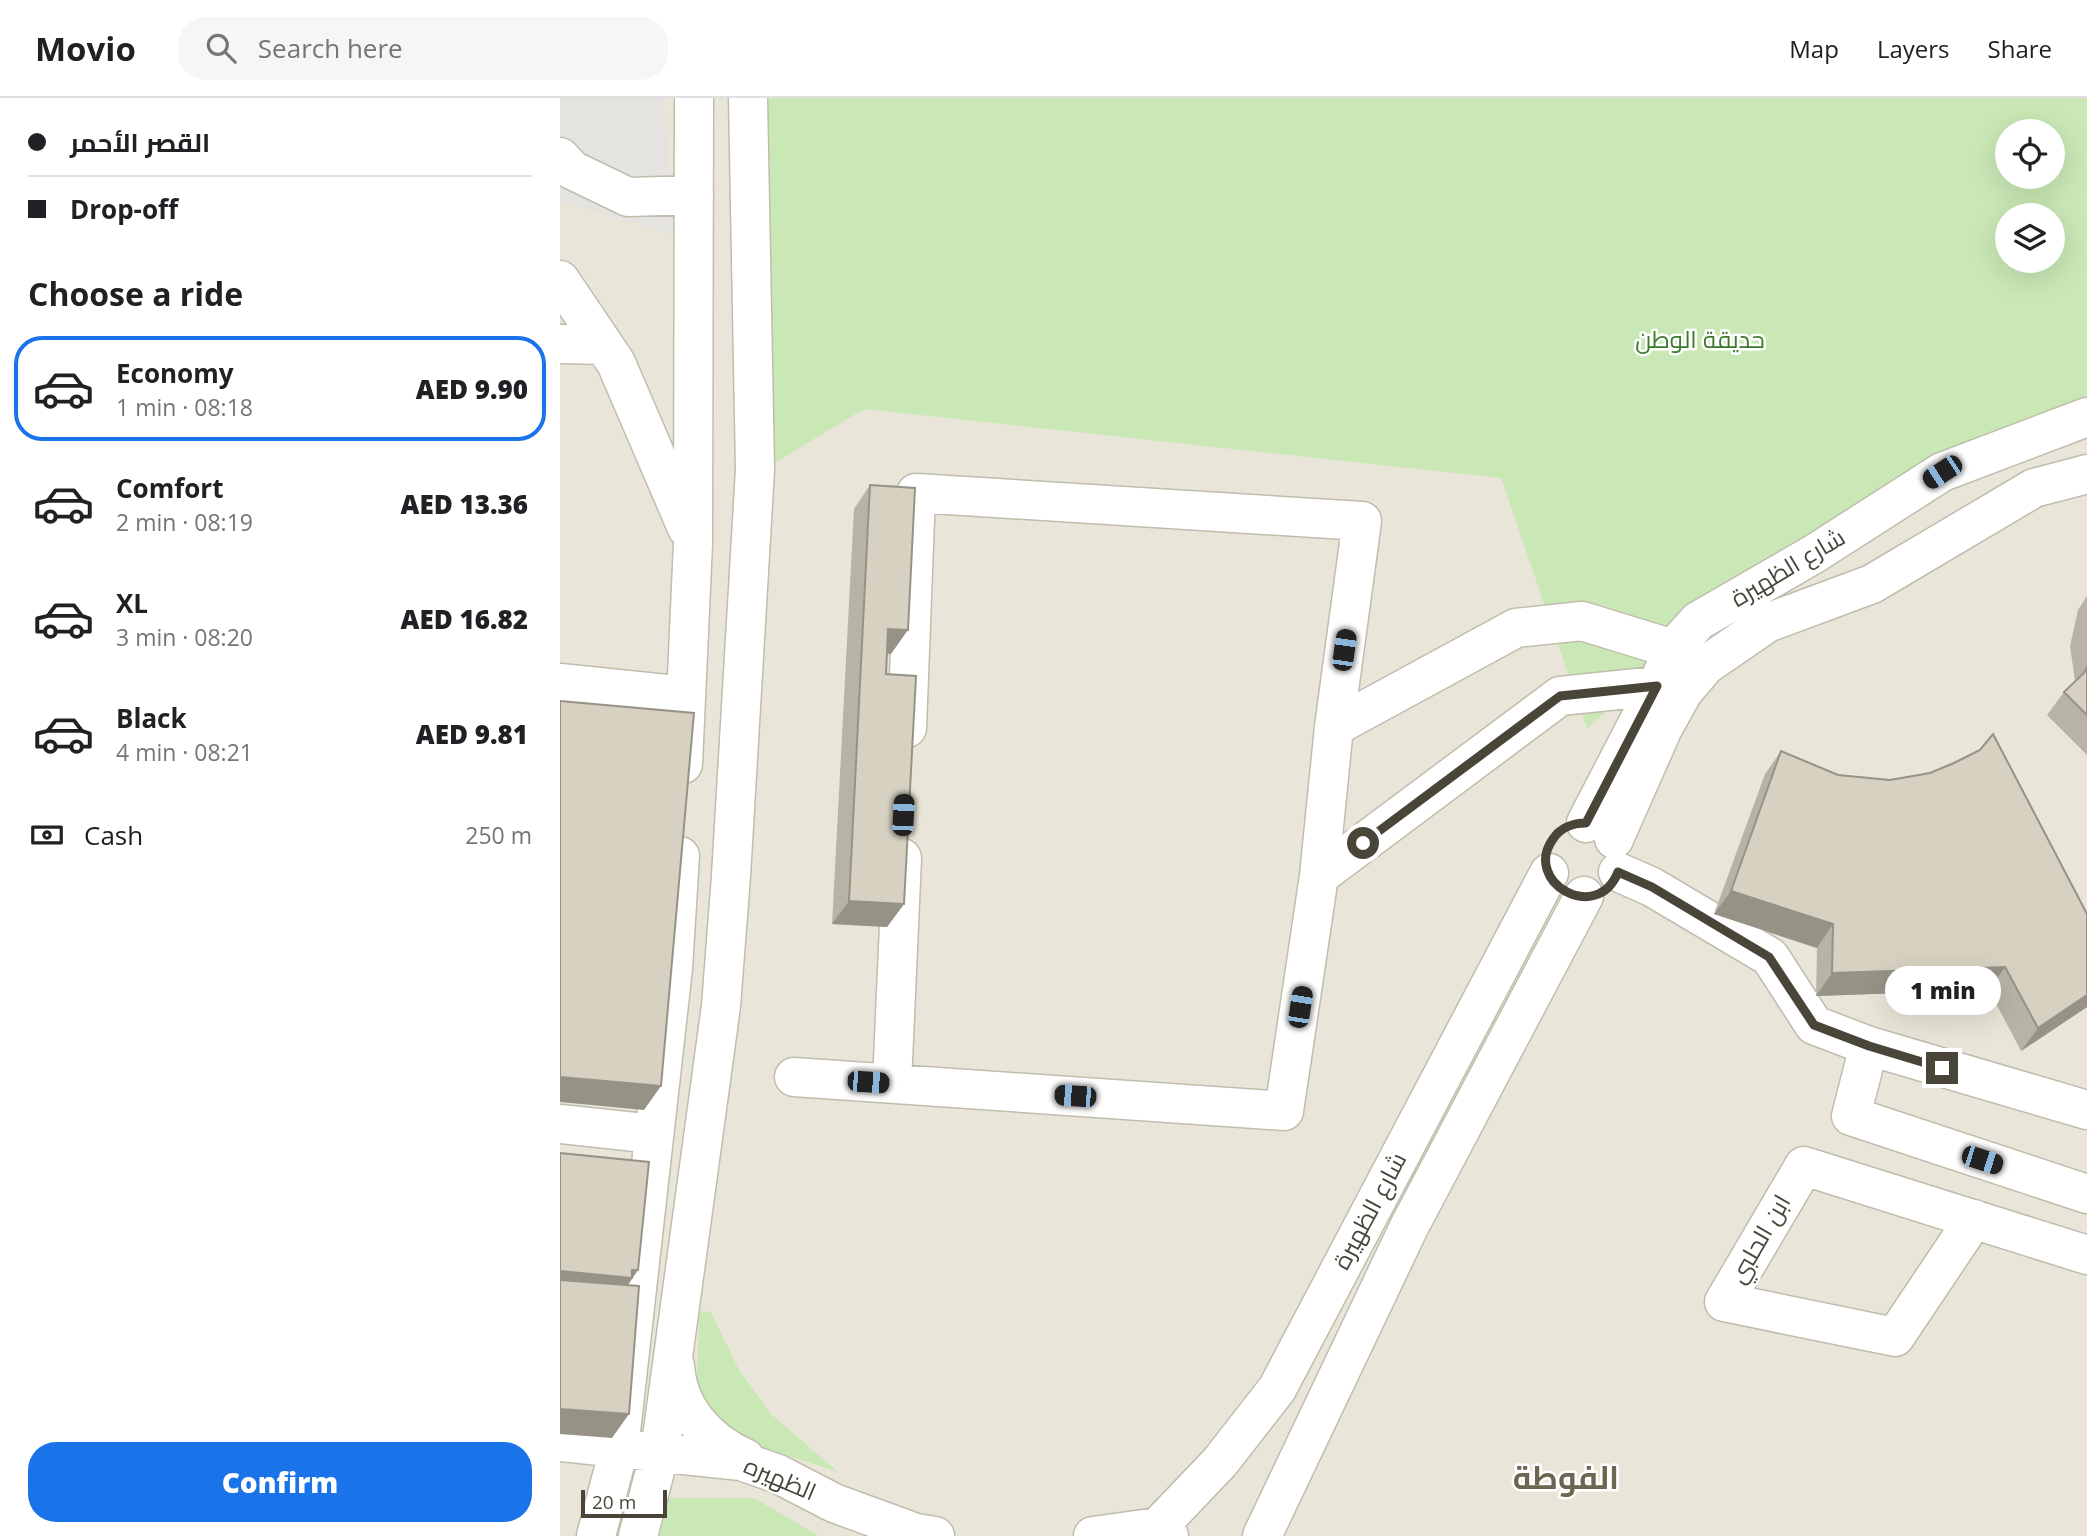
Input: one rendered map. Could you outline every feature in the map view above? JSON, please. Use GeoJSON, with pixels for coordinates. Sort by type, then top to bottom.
{"type":"FeatureCollection","features":[{"type":"Feature","properties":{"kind":"street"},"geometry":{"type":"LineString","coordinates":[[596,1536],[619,1449],[673,968],[693,543],[694,98]]}},
{"type":"Feature","properties":{"kind":"street"},"geometry":{"type":"LineString","coordinates":[[638,1536],[660,1452],[721,1006],[732,876],[755,470],[748,98]]}},
{"type":"Feature","properties":{"kind":"street"},"geometry":{"type":"LineString","coordinates":[[560,158],[572,170],[628,197],[694,195]]}},
{"type":"Feature","properties":{"kind":"street"},"geometry":{"type":"LineString","coordinates":[[560,280],[616,363],[693,543]]}},
{"type":"Feature","properties":{"kind":"street"},"geometry":{"type":"LineString","coordinates":[[560,344],[604,345]]}},
{"type":"Feature","properties":{"kind":"street","name":"شارع الظهيرة"},"geometry":{"type":"LineString","coordinates":[[1163,1531],[1277,1389],[1579,847],[1673,649],[1698,621],[1814,554],[1942,472],[2087,416]]}},
{"type":"Feature","properties":{"kind":"street","name":"شارع الظهيرة"},"geometry":{"type":"LineString","coordinates":[[1262,1536],[1409,1227],[1584,896],[1565,892],[1556,885],[1579,847],[1670,716],[1683,692],[1706,665],[1767,623],[1872,584],[2034,488],[2087,474]]}},
{"type":"Feature","properties":{"kind":"street"},"geometry":{"type":"LineString","coordinates":[[794,1077],[1284,1111],[1319,876],[1334,727],[1362,521],[916,493],[905,768]]}},
{"type":"Feature","properties":{"kind":"street"},"geometry":{"type":"LineString","coordinates":[[1334,727],[1516,628],[1583,621],[1673,649]]}},
{"type":"Feature","properties":{"kind":"street"},"geometry":{"type":"LineString","coordinates":[[560,683],[686,696]]}},
{"type":"Feature","properties":{"kind":"street"},"geometry":{"type":"LineString","coordinates":[[1319,876],[1560,696],[1657,686]]}},
{"type":"Feature","properties":{"kind":"street"},"geometry":{"type":"LineString","coordinates":[[892,1083],[903,823]]}},
{"type":"Feature","properties":{"kind":"street"},"geometry":{"type":"LineString","coordinates":[[1579,847],[1769,957],[1814,1025],[1869,1046],[2087,1110]]}},
{"type":"Feature","properties":{"kind":"street"},"geometry":{"type":"LineString","coordinates":[[1869,1046],[1851,1116],[2087,1194]]}},
{"type":"Feature","properties":{"kind":"street"},"geometry":{"type":"LineString","coordinates":[[560,1124],[654,1134]]}},
{"type":"Feature","properties":{"kind":"street","name":"ابن الحلبي"},"geometry":{"type":"LineString","coordinates":[[1974,1219],[1895,1338],[1724,1302],[1804,1166],[1974,1219],[2087,1255]]}},
{"type":"Feature","properties":{"kind":"street"},"geometry":{"type":"LineString","coordinates":[[677,1318],[675,1369],[680,1394],[692,1416],[708,1435],[729,1451],[778,1474]]}},
{"type":"Feature","properties":{"kind":"street","name":"الظهيره"},"geometry":{"type":"LineString","coordinates":[[560,1442],[741,1461],[778,1474],[834,1503],[916,1533],[935,1536]]}},
{"type":"Feature","properties":{"kind":"street"},"geometry":{"type":"LineString","coordinates":[[1093,1536],[1163,1531]]}},
{"type":"Feature","properties":{"kind":"shaded area","name":"الفوطة"},"geometry":{"type":"Polygon","coordinates":[[[560,98],[2087,98],[2087,1536],[560,1536],[560,98]]]}},
{"type":"Feature","properties":{"kind":"shaded area"},"geometry":{"type":"Polygon","coordinates":[[[560,98],[664,98],[674,235],[560,202],[560,98]]]}},
{"type":"Feature","properties":{"kind":"green space","name":"حديقة الوطن"},"geometry":{"type":"Polygon","coordinates":[[[747,98],[2087,98],[2087,421],[1941,477],[1697,626],[1587,729],[1501,478],[864,409],[754,475],[747,98]]]}},
{"type":"Feature","properties":{"kind":"green space"},"geometry":{"type":"Polygon","coordinates":[[[699,1311],[711,1312],[738,1368],[770,1413],[838,1472],[730,1437],[696,1406],[699,1311]]]}},
{"type":"Feature","properties":{"kind":"green space"},"geometry":{"type":"Polygon","coordinates":[[[662,1498],[754,1498],[819,1536],[653,1536],[662,1498]]]}},
{"type":"Feature","properties":{"kind":"building"},"geometry":{"type":"Polygon","coordinates":[[[870,485],[915,488],[908,630],[888,629],[886,674],[916,676],[904,904],[849,901],[870,485]]]}},
{"type":"Feature","properties":{"kind":"building"},"geometry":{"type":"Polygon","coordinates":[[[2087,667],[2087,715],[2064,692],[2087,667]]]}},
{"type":"Feature","properties":{"kind":"building"},"geometry":{"type":"Polygon","coordinates":[[[560,701],[694,713],[661,1086],[560,1077],[560,701]]]}},
{"type":"Feature","properties":{"kind":"building"},"geometry":{"type":"Polygon","coordinates":[[[1993,734],[2087,914],[2087,995],[2038,1028],[2005,967],[1832,973],[1833,924],[1731,891],[1781,751],[1838,775],[1890,780],[1930,773],[1954,763],[1980,750],[1993,734]]]}},
{"type":"Feature","properties":{"kind":"building"},"geometry":{"type":"Polygon","coordinates":[[[560,1153],[649,1162],[638,1270],[632,1270],[632,1278],[560,1271],[560,1153]]]}},
{"type":"Feature","properties":{"kind":"building"},"geometry":{"type":"Polygon","coordinates":[[[560,1280],[639,1286],[629,1414],[560,1409],[560,1280]]]}},
{"type":"Feature","properties":{"kind":"district","name":"الفوطة"},"geometry":{"type":"Point","coordinates":[1566,1478]}},
{"type":"Feature","properties":{"kind":"route"},"geometry":{"type":"LineString","coordinates":[[1363,843],[1560,696],[1657,686],[1586,823],[1567,826],[1550,841],[1546,853],[1549,876],[1565,892],[1576,896],[1588,897],[1599,893],[1609,887],[1618,872],[1652,887],[1769,957],[1814,1025],[1869,1046],[1942,1068]]}}]}
